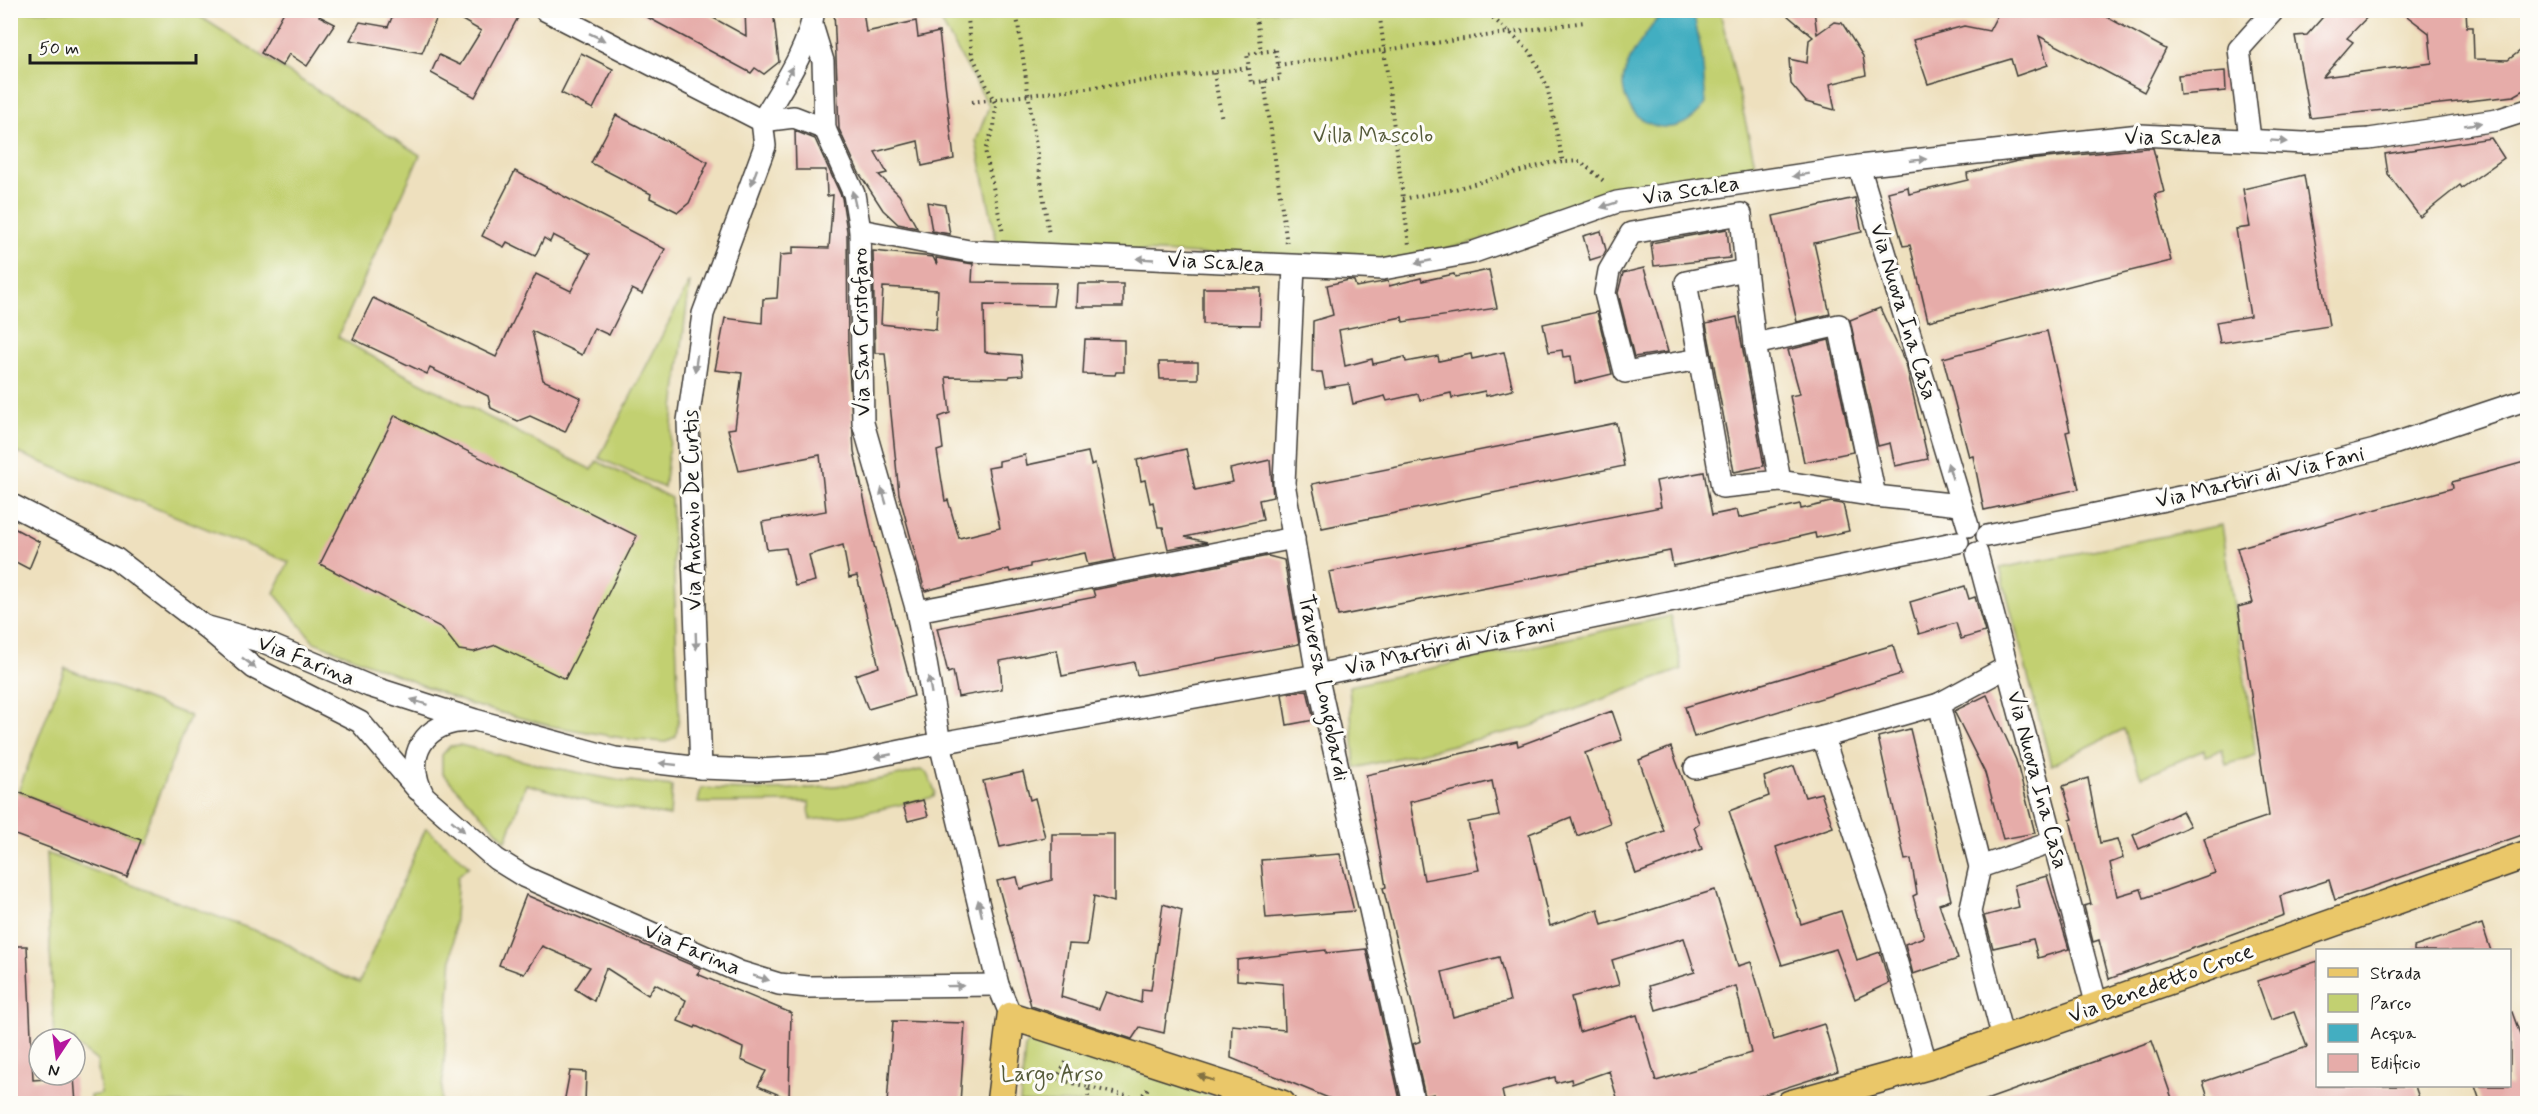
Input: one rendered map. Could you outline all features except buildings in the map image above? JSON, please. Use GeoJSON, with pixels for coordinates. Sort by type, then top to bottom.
{"type":"FeatureCollection","features":[{"type":"Feature","properties":{"kind":"main road","name":"Via Benedetto Croce"},"geometry":{"type":"LineString","coordinates":[[1790,1104],[1927,1066],[2528,854]]}},
{"type":"Feature","properties":{"kind":"main road"},"geometry":{"type":"LineString","coordinates":[[1000,1104],[1011,1016],[1282,1104]]}},
{"type":"Feature","properties":{"kind":"street"},"geometry":{"type":"LineString","coordinates":[[545,10],[762,121],[794,117],[825,129],[822,61],[813,18]]}},
{"type":"Feature","properties":{"kind":"street"},"geometry":{"type":"LineString","coordinates":[[2250,139],[2239,49],[2274,10]]}},
{"type":"Feature","properties":{"kind":"street"},"geometry":{"type":"LineString","coordinates":[[762,121],[787,80],[813,18]]}},
{"type":"Feature","properties":{"kind":"street","name":"Via Scalea"},"geometry":{"type":"LineString","coordinates":[[860,230],[969,251],[1291,260],[1383,269],[1471,253],[1617,202],[1859,166],[2140,135],[2304,143],[2369,139],[2498,120],[2528,110]]}},
{"type":"Feature","properties":{"kind":"street","name":"Via Antonio De Curtis"},"geometry":{"type":"LineString","coordinates":[[701,768],[688,421],[703,314],[765,146],[762,121]]}},
{"type":"Feature","properties":{"kind":"street","name":"Via San Cristofaro"},"geometry":{"type":"LineString","coordinates":[[825,129],[854,194],[860,230],[863,423],[917,611],[940,743],[998,985]]}},
{"type":"Feature","properties":{"kind":"street","name":"Via Nuova Ina Casa"},"geometry":{"type":"LineString","coordinates":[[1859,166],[1960,505],[1973,539],[2097,1006]]}},
{"type":"Feature","properties":{"kind":"street"},"geometry":{"type":"LineString","coordinates":[[1700,359],[1625,372],[1605,293],[1609,271],[1631,233],[1741,214],[1755,344],[1780,481]]}},
{"type":"Feature","properties":{"kind":"street","name":"Traversa Longobardi"},"geometry":{"type":"LineString","coordinates":[[1291,260],[1284,483],[1317,675],[1414,1104]]}},
{"type":"Feature","properties":{"kind":"street"},"geometry":{"type":"LineString","coordinates":[[1746,270],[1686,282],[1722,487],[1780,481],[1875,496],[1960,505]]}},
{"type":"Feature","properties":{"kind":"street"},"geometry":{"type":"LineString","coordinates":[[1755,344],[1839,325],[1875,496]]}},
{"type":"Feature","properties":{"kind":"street","name":"Via Martiri di Via Fani"},"geometry":{"type":"LineString","coordinates":[[940,743],[1317,675],[2244,484],[2375,450],[2528,399]]}},
{"type":"Feature","properties":{"kind":"street","name":"Via Farina"},"geometry":{"type":"LineString","coordinates":[[10,504],[115,558],[204,626],[254,668],[360,722],[424,796],[496,859],[525,877],[740,972],[779,984],[808,987],[998,985]]}},
{"type":"Feature","properties":{"kind":"street"},"geometry":{"type":"LineString","coordinates":[[917,611],[1294,538]]}},
{"type":"Feature","properties":{"kind":"street","name":"Via Farina"},"geometry":{"type":"LineString","coordinates":[[204,626],[266,643],[369,686],[475,720],[615,758],[701,768],[758,770],[828,766],[940,743]]}},
{"type":"Feature","properties":{"kind":"street"},"geometry":{"type":"LineString","coordinates":[[1695,768],[1823,737],[1939,704],[2007,668]]}},
{"type":"Feature","properties":{"kind":"street"},"geometry":{"type":"LineString","coordinates":[[1939,704],[1980,867],[1970,912],[2003,1039]]}},
{"type":"Feature","properties":{"kind":"street","name":"Via Farina"},"geometry":{"type":"LineString","coordinates":[[424,796],[417,783],[414,767],[417,751],[425,738],[436,728],[451,721],[475,720]]}},
{"type":"Feature","properties":{"kind":"street"},"geometry":{"type":"LineString","coordinates":[[1823,737],[1892,946],[1927,1066]]}},
{"type":"Feature","properties":{"kind":"street"},"geometry":{"type":"LineString","coordinates":[[1980,867],[2053,842]]}},
{"type":"Feature","properties":{"kind":"street"},"geometry":{"type":"LineString","coordinates":[[998,985],[1011,1016]]}},
{"type":"Feature","properties":{"kind":"path"},"geometry":{"type":"LineString","coordinates":[[967,10],[972,55],[994,99],[994,127],[985,150],[1004,236]]}},
{"type":"Feature","properties":{"kind":"path"},"geometry":{"type":"LineString","coordinates":[[1016,10],[1049,240]]}},
{"type":"Feature","properties":{"kind":"path"},"geometry":{"type":"LineString","coordinates":[[1256,10],[1261,52]]}},
{"type":"Feature","properties":{"kind":"path"},"geometry":{"type":"LineString","coordinates":[[1379,10],[1410,252]]}},
{"type":"Feature","properties":{"kind":"path"},"geometry":{"type":"LineString","coordinates":[[1484,10],[1507,33],[1530,51],[1547,86],[1563,162]]}},
{"type":"Feature","properties":{"kind":"path"},"geometry":{"type":"LineString","coordinates":[[1278,65],[1585,22]]}},
{"type":"Feature","properties":{"kind":"path"},"geometry":{"type":"LineString","coordinates":[[1276,50],[1280,79],[1251,83],[1247,54],[1261,52],[1276,50]]}},
{"type":"Feature","properties":{"kind":"path"},"geometry":{"type":"LineString","coordinates":[[972,102],[1249,68]]}},
{"type":"Feature","properties":{"kind":"path"},"geometry":{"type":"LineString","coordinates":[[1214,73],[1222,120]]}},
{"type":"Feature","properties":{"kind":"path"},"geometry":{"type":"LineString","coordinates":[[1263,81],[1291,260]]}},
{"type":"Feature","properties":{"kind":"path"},"geometry":{"type":"LineString","coordinates":[[1403,199],[1455,189],[1550,163],[1580,161],[1618,194],[1617,202]]}},
{"type":"Feature","properties":{"kind":"path"},"geometry":{"type":"LineString","coordinates":[[1005,1067],[1139,1099],[1143,1104]]}},
{"type":"Feature","properties":{"kind":"path"},"geometry":{"type":"LineString","coordinates":[[1087,1104],[1089,1087]]}},
{"type":"Feature","properties":{"kind":"green space"},"geometry":{"type":"Polygon","coordinates":[[[10,11],[191,11],[420,155],[338,337],[396,370],[592,470],[597,461],[671,498],[679,717],[676,736],[666,742],[635,740],[551,726],[472,705],[314,642],[274,593],[289,562],[11,450],[10,11]]]}},
{"type":"Feature","properties":{"kind":"green space","name":"Villa Mascolo"},"geometry":{"type":"Polygon","coordinates":[[[935,11],[1720,11],[1757,172],[1620,190],[1496,236],[1416,257],[1377,263],[997,244],[976,141],[989,106],[935,11]]]}},
{"type":"Feature","properties":{"kind":"green space"},"geometry":{"type":"Polygon","coordinates":[[[690,281],[664,488],[599,458],[690,281]]]}},
{"type":"Feature","properties":{"kind":"green space"},"geometry":{"type":"Polygon","coordinates":[[[2222,525],[2256,755],[2226,765],[2222,750],[2205,756],[2204,750],[2141,777],[2124,729],[2051,765],[2000,568],[2222,525]]]}},
{"type":"Feature","properties":{"kind":"green space"},"geometry":{"type":"Polygon","coordinates":[[[1671,616],[1682,669],[1529,727],[1355,768],[1349,686],[1671,616]]]}},
{"type":"Feature","properties":{"kind":"green space"},"geometry":{"type":"Polygon","coordinates":[[[65,668],[190,716],[141,840],[18,792],[65,668]]]}},
{"type":"Feature","properties":{"kind":"green space"},"geometry":{"type":"Polygon","coordinates":[[[460,745],[540,765],[611,779],[672,786],[670,816],[593,803],[526,784],[506,841],[442,773],[442,755],[450,746],[460,745]]]}},
{"type":"Feature","properties":{"kind":"green space"},"geometry":{"type":"Polygon","coordinates":[[[920,770],[926,772],[935,791],[934,797],[854,815],[810,820],[809,802],[698,803],[701,788],[784,790],[839,786],[920,770]]]}},
{"type":"Feature","properties":{"kind":"green space"},"geometry":{"type":"Polygon","coordinates":[[[426,828],[469,866],[458,876],[441,1103],[90,1103],[90,1096],[101,1094],[97,1061],[87,1053],[87,1027],[53,1027],[46,853],[283,941],[326,969],[359,983],[426,828]]]}},
{"type":"Feature","properties":{"kind":"green space","name":"Largo Arso"},"geometry":{"type":"Polygon","coordinates":[[[1033,1038],[1234,1103],[1020,1103],[1025,1046],[1033,1038]]]}},
{"type":"Feature","properties":{"kind":"water"},"geometry":{"type":"Polygon","coordinates":[[[1662,11],[1693,11],[1702,55],[1706,104],[1685,123],[1665,127],[1654,126],[1636,115],[1625,97],[1623,86],[1624,75],[1631,58],[1662,11]]]}}]}
